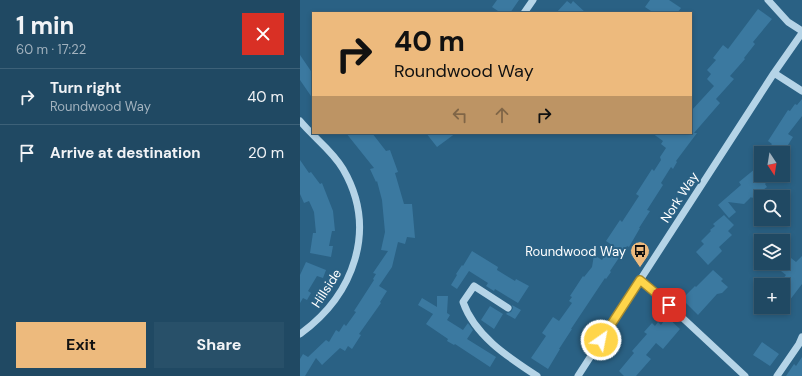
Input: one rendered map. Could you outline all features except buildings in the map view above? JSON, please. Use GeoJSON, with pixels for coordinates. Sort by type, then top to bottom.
{"type":"FeatureCollection","features":[{"type":"Feature","properties":{"kind":"street"},"geometry":{"type":"LineString","coordinates":[[525,12],[533,0]]}},
{"type":"Feature","properties":{"kind":"street"},"geometry":{"type":"LineString","coordinates":[[768,0],[788,22],[802,32]]}},
{"type":"Feature","properties":{"kind":"street","name":"Nork Way"},"geometry":{"type":"LineString","coordinates":[[578,376],[802,32]]}},
{"type":"Feature","properties":{"kind":"street"},"geometry":{"type":"LineString","coordinates":[[774,73],[802,91]]}},
{"type":"Feature","properties":{"kind":"street","name":"Hillside"},"geometry":{"type":"LineString","coordinates":[[300,122],[312,134]]}},
{"type":"Feature","properties":{"kind":"street","name":"Hillside"},"geometry":{"type":"LineString","coordinates":[[300,334],[320,318],[336,300],[352,270],[359,237],[357,206],[352,187],[332,153],[312,134]]}},
{"type":"Feature","properties":{"kind":"street"},"geometry":{"type":"LineString","coordinates":[[640,280],[745,376]]}},
{"type":"Feature","properties":{"kind":"street"},"geometry":{"type":"LineString","coordinates":[[508,308],[474,286],[463,302],[473,322],[483,334],[513,361],[537,376]]}},
{"type":"Feature","properties":{"kind":"street"},"geometry":{"type":"LineString","coordinates":[[777,376],[799,344],[802,336]]}},
{"type":"Feature","properties":{"kind":"place","name":"Roundwood Way"},"geometry":{"type":"Point","coordinates":[640,268]}},
{"type":"Feature","properties":{"kind":"route"},"geometry":{"type":"LineString","coordinates":[[601,340],[640,280],[669,305]]}}]}
